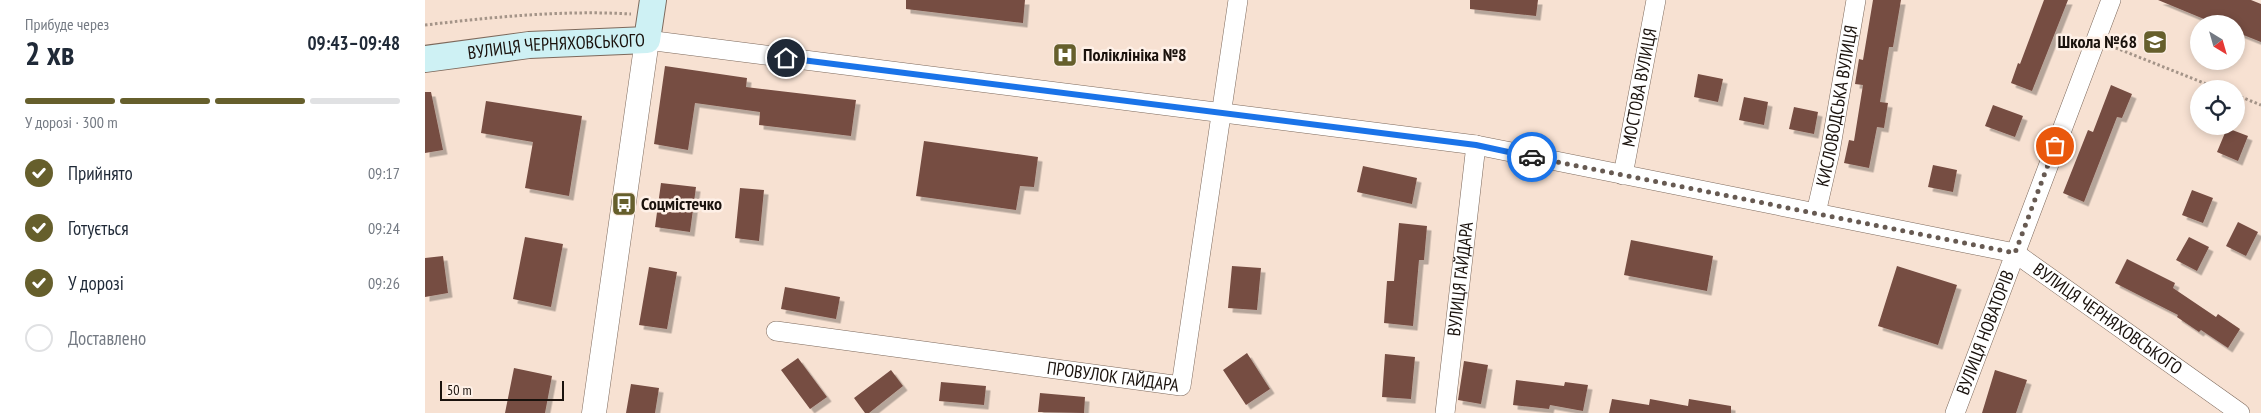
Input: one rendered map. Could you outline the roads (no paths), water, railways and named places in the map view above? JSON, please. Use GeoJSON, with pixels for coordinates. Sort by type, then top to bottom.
{"type":"FeatureCollection","features":[{"type":"Feature","properties":{"kind":"main road","name":"ВУЛИЦЯ ЧЕРНЯХОВСЬКОГО"},"geometry":{"type":"LineString","coordinates":[[425,59],[529,45],[650,19]]}},
{"type":"Feature","properties":{"kind":"street","name":"ПРОВУЛОК ГАЙДАРА"},"geometry":{"type":"LineString","coordinates":[[776,331],[1181,386],[1238,0]]}},
{"type":"Feature","properties":{"kind":"street","name":"МОСТОВА ВУЛИЦЯ"},"geometry":{"type":"LineString","coordinates":[[1623,175],[1656,0]]}},
{"type":"Feature","properties":{"kind":"street","name":"КИСЛОВОДСЬКА ВУЛИЦЯ"},"geometry":{"type":"LineString","coordinates":[[1816,213],[1833,134],[1856,0]]}},
{"type":"Feature","properties":{"kind":"street","name":"ВУЛИЦЯ НОВАТОРІВ"},"geometry":{"type":"LineString","coordinates":[[1955,413],[2111,0]]}},
{"type":"Feature","properties":{"kind":"street","name":"ВУЛИЦЯ ЧЕРНЯХОВСЬКОГО"},"geometry":{"type":"LineString","coordinates":[[650,19],[1221,113],[1476,145],[2015,253],[2240,413]]}},
{"type":"Feature","properties":{"kind":"street"},"geometry":{"type":"LineString","coordinates":[[594,413],[650,19]]}},
{"type":"Feature","properties":{"kind":"street","name":"ВУЛИЦЯ ГАЙДАРА"},"geometry":{"type":"LineString","coordinates":[[1445,413],[1476,145]]}},
{"type":"Feature","properties":{"kind":"place","name":"Школа №68"},"geometry":{"type":"Point","coordinates":[2155,42]}},
{"type":"Feature","properties":{"kind":"place","name":"Поліклініка №8"},"geometry":{"type":"Point","coordinates":[1065,55]}},
{"type":"Feature","properties":{"kind":"place","name":"Соцмістечко"},"geometry":{"type":"Point","coordinates":[624,204]}}]}
